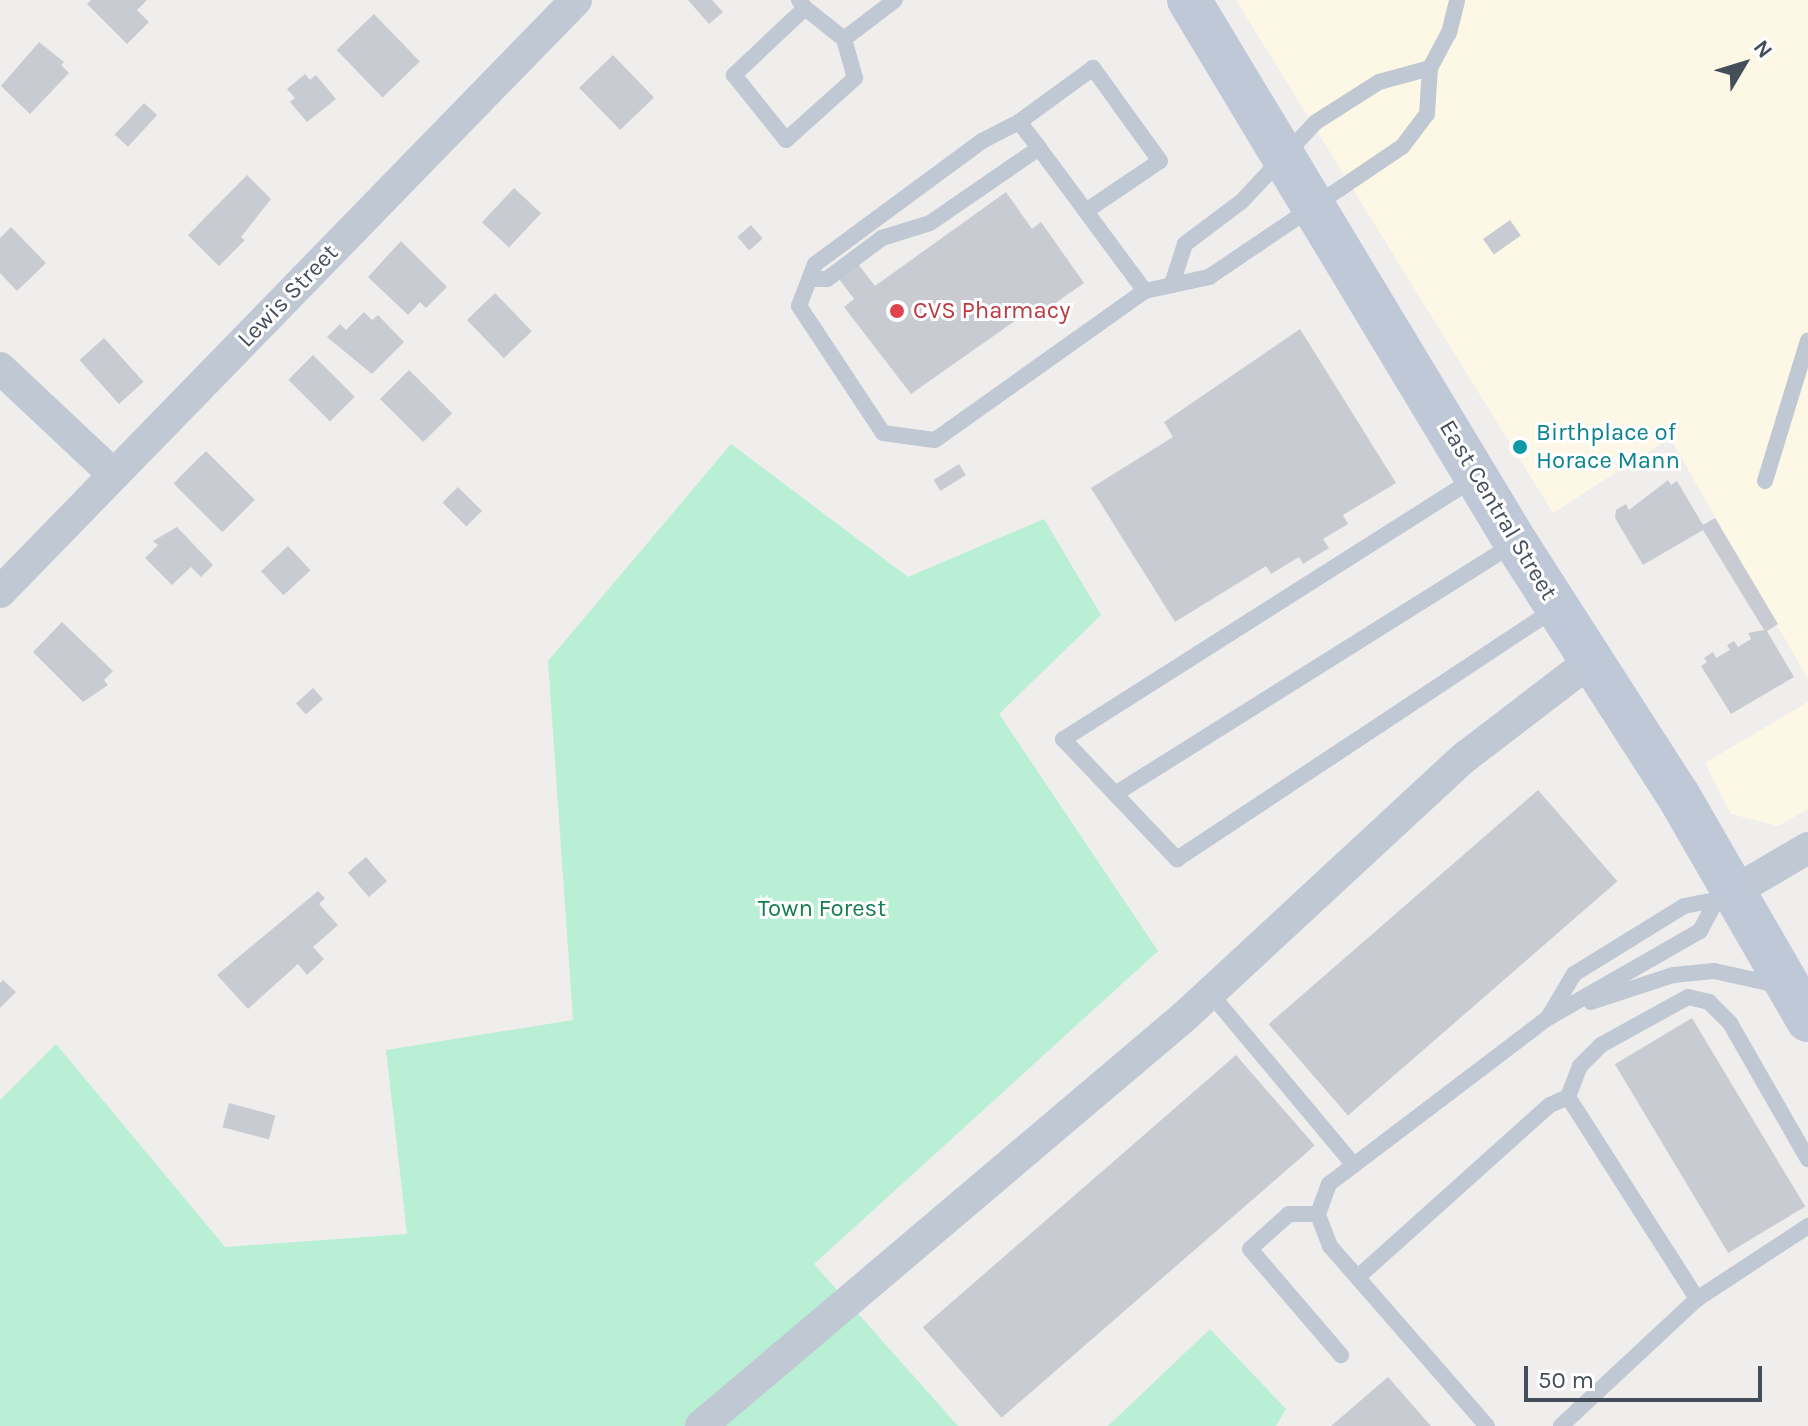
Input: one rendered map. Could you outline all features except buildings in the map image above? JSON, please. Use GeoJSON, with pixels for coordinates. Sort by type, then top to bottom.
{"type":"FeatureCollection","features":[{"type":"Feature","properties":{"kind":"main road","name":"East Central Street"},"geometry":{"type":"LineString","coordinates":[[1189,0],[1316,204],[1516,543],[1592,660],[1725,896],[1799,1004]]}},
{"type":"Feature","properties":{"kind":"street","name":"Lewis Street"},"geometry":{"type":"LineString","coordinates":[[0,592],[576,0]]}},
{"type":"Feature","properties":{"kind":"street"},"geometry":{"type":"LineString","coordinates":[[0,368],[114,475]]}},
{"type":"Feature","properties":{"kind":"street"},"geometry":{"type":"LineString","coordinates":[[701,1426],[1210,993],[1465,757],[1592,660]]}},
{"type":"Feature","properties":{"kind":"street"},"geometry":{"type":"LineString","coordinates":[[1725,896],[1808,848]]}},
{"type":"Feature","properties":{"kind":"lane"},"geometry":{"type":"LineString","coordinates":[[844,39],[895,0]]}},
{"type":"Feature","properties":{"kind":"lane"},"geometry":{"type":"LineString","coordinates":[[1086,211],[1160,161],[1093,68],[1019,122],[982,141],[815,264],[813,279],[799,306],[883,433],[935,440],[1145,291],[1209,277],[1402,147],[1427,114],[1430,68],[1449,33],[1457,0]]}},
{"type":"Feature","properties":{"kind":"lane"},"geometry":{"type":"LineString","coordinates":[[802,4],[844,39],[855,78],[786,140],[734,75],[802,4]]}},
{"type":"Feature","properties":{"kind":"lane"},"geometry":{"type":"LineString","coordinates":[[1172,284],[1185,244],[1242,201],[1284,152],[1316,122],[1379,82],[1430,68]]}},
{"type":"Feature","properties":{"kind":"lane"},"geometry":{"type":"LineString","coordinates":[[1019,122],[1145,291]]}},
{"type":"Feature","properties":{"kind":"lane"},"geometry":{"type":"LineString","coordinates":[[813,279],[827,279],[882,238],[930,223],[1039,148]]}},
{"type":"Feature","properties":{"kind":"lane"},"geometry":{"type":"LineString","coordinates":[[1765,481],[1808,340]]}},
{"type":"Feature","properties":{"kind":"lane"},"geometry":{"type":"LineString","coordinates":[[1477,477],[1063,739],[1177,859],[1557,608]]}},
{"type":"Feature","properties":{"kind":"lane"},"geometry":{"type":"LineString","coordinates":[[1115,794],[1516,543]]}},
{"type":"Feature","properties":{"kind":"lane"},"geometry":{"type":"LineString","coordinates":[[1548,1018],[1574,974],[1684,906],[1725,896]]}},
{"type":"Feature","properties":{"kind":"lane"},"geometry":{"type":"LineString","coordinates":[[1487,1426],[1330,1246],[1318,1214],[1329,1184],[1548,1018],[1700,931],[1725,896]]}},
{"type":"Feature","properties":{"kind":"lane"},"geometry":{"type":"LineString","coordinates":[[1548,1018],[1673,975],[1714,971],[1799,1004]]}},
{"type":"Feature","properties":{"kind":"lane"},"geometry":{"type":"LineString","coordinates":[[1210,993],[1354,1165]]}},
{"type":"Feature","properties":{"kind":"lane"},"geometry":{"type":"LineString","coordinates":[[1358,1277],[1550,1105],[1568,1097],[1580,1066],[1601,1045],[1688,997],[1709,1002],[1730,1023],[1808,1159]]}},
{"type":"Feature","properties":{"kind":"lane"},"geometry":{"type":"LineString","coordinates":[[1568,1097],[1697,1299]]}},
{"type":"Feature","properties":{"kind":"lane"},"geometry":{"type":"LineString","coordinates":[[1318,1214],[1289,1214],[1250,1249],[1341,1355]]}},
{"type":"Feature","properties":{"kind":"lane"},"geometry":{"type":"LineString","coordinates":[[1561,1426],[1697,1299],[1808,1226]]}},
{"type":"Feature","properties":{"kind":"shaded area"},"geometry":{"type":"Polygon","coordinates":[[[1236,0],[1808,0],[1808,679],[1670,438],[1553,513],[1236,0]]]}},
{"type":"Feature","properties":{"kind":"shaded area"},"geometry":{"type":"Polygon","coordinates":[[[1808,702],[1808,809],[1778,826],[1731,814],[1705,763],[1808,702]]]}},
{"type":"Feature","properties":{"kind":"green space","name":"Town Forest"},"geometry":{"type":"Polygon","coordinates":[[[731,444],[908,577],[1044,519],[1101,615],[999,714],[1158,951],[814,1264],[958,1426],[0,1426],[0,1100],[56,1044],[225,1247],[407,1234],[386,1050],[573,1020],[548,661],[731,444]]]}},
{"type":"Feature","properties":{"kind":"green space"},"geometry":{"type":"Polygon","coordinates":[[[1210,1329],[1286,1409],[1276,1426],[1108,1426],[1210,1329]]]}},
{"type":"Feature","properties":{"kind":"place","name":"CVS Pharmacy"},"geometry":{"type":"Point","coordinates":[897,311]}},
{"type":"Feature","properties":{"kind":"place","name":"Birthplace of Horace Mann"},"geometry":{"type":"Point","coordinates":[1520,447]}}]}
